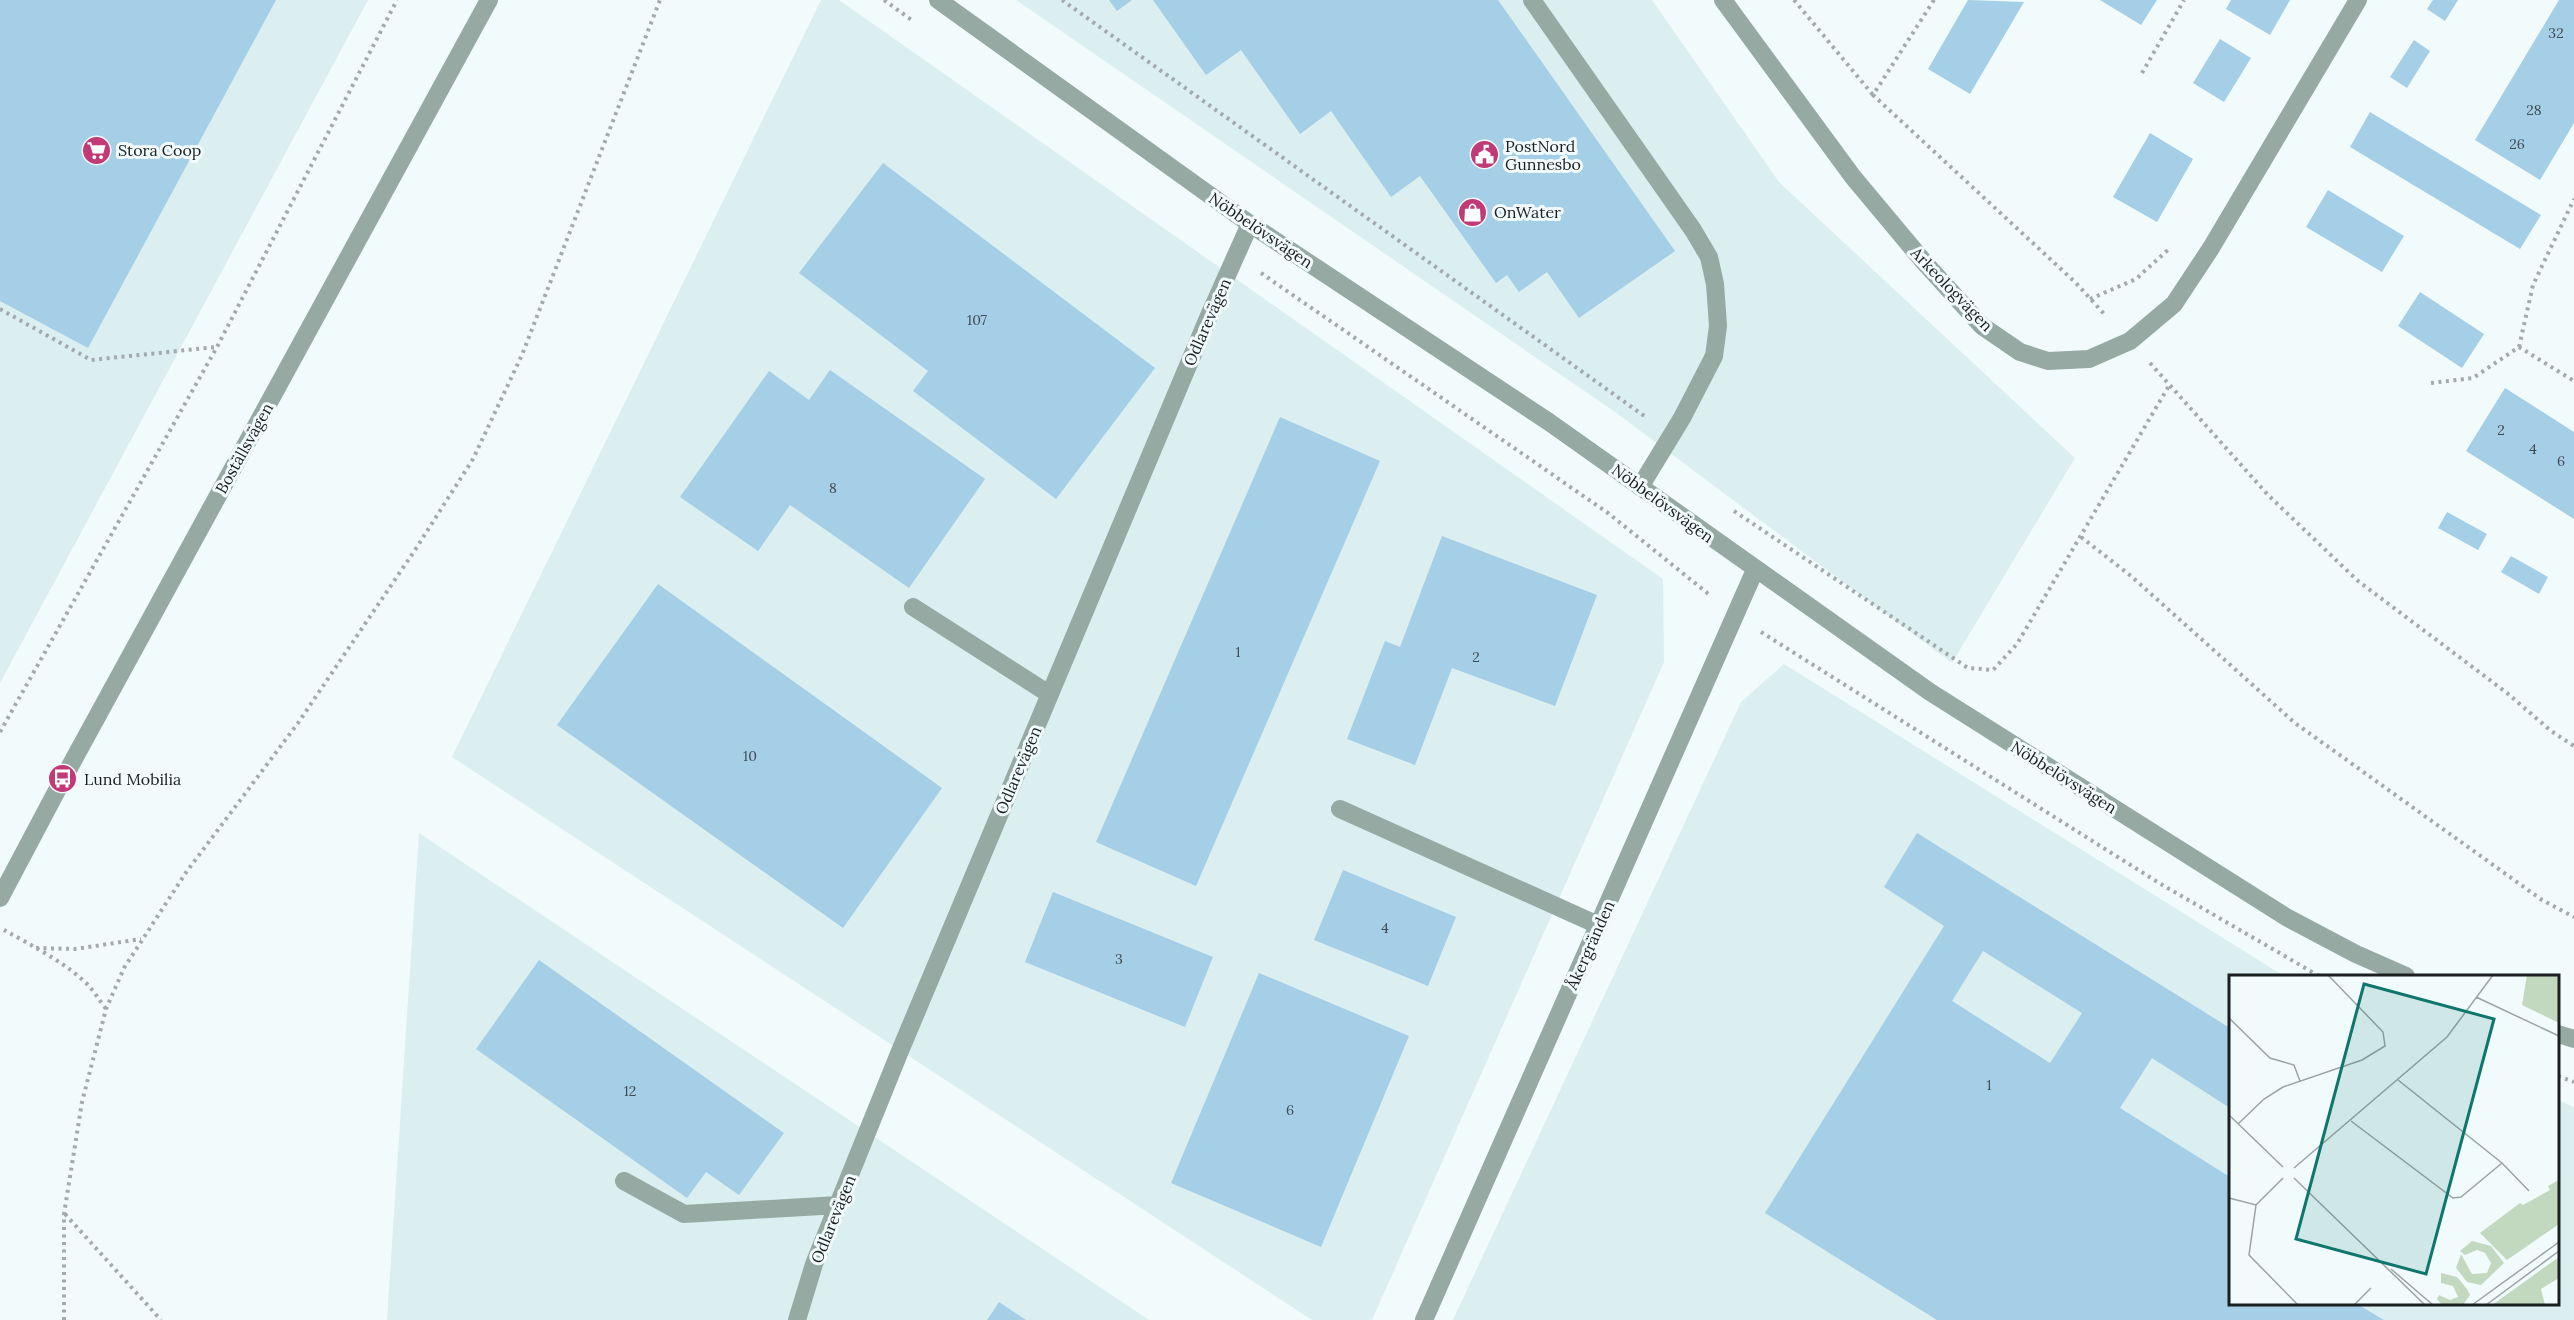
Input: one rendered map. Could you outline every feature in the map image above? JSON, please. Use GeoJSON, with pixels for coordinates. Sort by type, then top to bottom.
{"type":"FeatureCollection","features":[{"type":"Feature","properties":{"kind":"street","name":"Boställsvägen"},"geometry":{"type":"LineString","coordinates":[[0,898],[489,0]]}},
{"type":"Feature","properties":{"kind":"street","name":"Nöbbelövsvägen"},"geometry":{"type":"LineString","coordinates":[[938,0],[1250,224],[1549,422],[1755,570],[1947,703],[2286,917],[2356,954],[2404,975]]}},
{"type":"Feature","properties":{"kind":"street"},"geometry":{"type":"LineString","coordinates":[[1532,0],[1694,230],[1709,257],[1715,284],[1718,326],[1714,356],[1640,487]]}},
{"type":"Feature","properties":{"kind":"street","name":"Arkeologvägen"},"geometry":{"type":"LineString","coordinates":[[1723,0],[1852,177],[1924,262],[1982,326],[2020,352],[2048,361],[2089,359],[2130,341],[2174,304],[2222,229],[2358,0]]}},
{"type":"Feature","properties":{"kind":"street","name":"Odlarevägen"},"geometry":{"type":"LineString","coordinates":[[797,1320],[814,1264],[1049,694],[1250,224]]}},
{"type":"Feature","properties":{"kind":"street","name":"Åkergränden"},"geometry":{"type":"LineString","coordinates":[[1424,1320],[1755,570]]}},
{"type":"Feature","properties":{"kind":"street"},"geometry":{"type":"LineString","coordinates":[[913,607],[1049,694]]}},
{"type":"Feature","properties":{"kind":"street"},"geometry":{"type":"LineString","coordinates":[[1340,809],[1598,925]]}},
{"type":"Feature","properties":{"kind":"street"},"geometry":{"type":"LineString","coordinates":[[2559,1034],[2574,1039]]}},
{"type":"Feature","properties":{"kind":"street"},"geometry":{"type":"LineString","coordinates":[[624,1181],[684,1215],[838,1205]]}},
{"type":"Feature","properties":{"kind":"path"},"geometry":{"type":"LineString","coordinates":[[0,732],[217,347],[397,0]]}},
{"type":"Feature","properties":{"kind":"path"},"geometry":{"type":"LineString","coordinates":[[64,1320],[64,1214],[82,1102],[106,1009],[124,968],[187,871],[298,723],[416,550],[473,459],[522,355],[660,0]]}},
{"type":"Feature","properties":{"kind":"path"},"geometry":{"type":"LineString","coordinates":[[884,0],[921,27]]}},
{"type":"Feature","properties":{"kind":"path"},"geometry":{"type":"LineString","coordinates":[[1062,0],[1671,435]]}},
{"type":"Feature","properties":{"kind":"path"},"geometry":{"type":"LineString","coordinates":[[1794,0],[1873,95],[2090,299],[2170,384],[2268,495],[2358,581],[2507,693],[2551,731],[2574,746]]}},
{"type":"Feature","properties":{"kind":"path"},"geometry":{"type":"LineString","coordinates":[[1873,95],[1934,0]]}},
{"type":"Feature","properties":{"kind":"path"},"geometry":{"type":"LineString","coordinates":[[2142,74],[2184,0]]}},
{"type":"Feature","properties":{"kind":"path"},"geometry":{"type":"LineString","coordinates":[[2432,383],[2473,378],[2519,347],[2533,285],[2574,199]]}},
{"type":"Feature","properties":{"kind":"path"},"geometry":{"type":"LineString","coordinates":[[2090,299],[2136,279],[2178,241]]}},
{"type":"Feature","properties":{"kind":"path"},"geometry":{"type":"LineString","coordinates":[[1236,256],[1608,513],[1735,615],[2159,883],[2317,975]]}},
{"type":"Feature","properties":{"kind":"path"},"geometry":{"type":"LineString","coordinates":[[0,309],[91,360],[217,347]]}},
{"type":"Feature","properties":{"kind":"path"},"geometry":{"type":"LineString","coordinates":[[2519,347],[2574,381]]}},
{"type":"Feature","properties":{"kind":"path"},"geometry":{"type":"LineString","coordinates":[[1725,505],[1968,668],[1993,670],[2017,644],[2170,384]]}},
{"type":"Feature","properties":{"kind":"path"},"geometry":{"type":"LineString","coordinates":[[2081,537],[2130,576],[2295,723],[2542,900],[2574,916]]}},
{"type":"Feature","properties":{"kind":"path"},"geometry":{"type":"LineString","coordinates":[[0,928],[36,948],[88,985],[106,1009]]}},
{"type":"Feature","properties":{"kind":"path"},"geometry":{"type":"LineString","coordinates":[[36,948],[75,949],[141,939]]}},
{"type":"Feature","properties":{"kind":"path"},"geometry":{"type":"LineString","coordinates":[[2559,1076],[2574,1082]]}},
{"type":"Feature","properties":{"kind":"path"},"geometry":{"type":"LineString","coordinates":[[64,1214],[161,1320]]}},
{"type":"Feature","properties":{"kind":"shaded area"},"geometry":{"type":"Polygon","coordinates":[[[0,0],[368,0],[0,683],[0,0]]]}},
{"type":"Feature","properties":{"kind":"shaded area"},"geometry":{"type":"Polygon","coordinates":[[[821,0],[839,0],[1663,579],[1664,662],[1372,1320],[1312,1320],[452,757],[821,0]]]}},
{"type":"Feature","properties":{"kind":"shaded area"},"geometry":{"type":"Polygon","coordinates":[[[1016,0],[1652,0],[1779,182],[2075,458],[1952,663],[1615,412],[1016,0]]]}},
{"type":"Feature","properties":{"kind":"shaded area"},"geometry":{"type":"Polygon","coordinates":[[[1784,664],[2282,975],[2229,975],[2229,1305],[2559,1305],[2559,1100],[2574,1107],[2574,1320],[1453,1320],[1741,702],[1784,664]]]}},
{"type":"Feature","properties":{"kind":"shaded area"},"geometry":{"type":"Polygon","coordinates":[[[419,833],[1149,1320],[387,1320],[419,833]]]}},
{"type":"Feature","properties":{"kind":"building","name":"Stora Coop"},"geometry":{"type":"Polygon","coordinates":[[[0,0],[276,0],[88,348],[0,301],[0,0]]]}},
{"type":"Feature","properties":{"kind":"building"},"geometry":{"type":"Polygon","coordinates":[[[1109,0],[1132,0],[1117,11],[1109,0]]]}},
{"type":"Feature","properties":{"kind":"building","name":"PostNord Gunnesbo"},"geometry":{"type":"Polygon","coordinates":[[[1153,0],[1498,0],[1675,251],[1579,318],[1547,272],[1519,292],[1507,275],[1496,283],[1420,176],[1391,197],[1331,111],[1300,134],[1241,50],[1206,75],[1153,0]]]}},
{"type":"Feature","properties":{"kind":"building"},"geometry":{"type":"Polygon","coordinates":[[[1968,0],[2024,2],[1970,94],[1928,69],[1968,0]]]}},
{"type":"Feature","properties":{"kind":"building"},"geometry":{"type":"Polygon","coordinates":[[[2100,0],[2157,0],[2141,25],[2100,0]]]}},
{"type":"Feature","properties":{"kind":"building"},"geometry":{"type":"Polygon","coordinates":[[[2231,0],[2290,0],[2270,35],[2226,9],[2231,0]]]}},
{"type":"Feature","properties":{"kind":"building"},"geometry":{"type":"Polygon","coordinates":[[[2433,0],[2458,0],[2445,21],[2427,9],[2433,0]]]}},
{"type":"Feature","properties":{"kind":"building"},"geometry":{"type":"Polygon","coordinates":[[[2559,0],[2574,0],[2574,123],[2540,180],[2475,140],[2559,0]]]}},
{"type":"Feature","properties":{"kind":"building"},"geometry":{"type":"Polygon","coordinates":[[[2220,39],[2251,58],[2224,102],[2193,83],[2220,39]]]}},
{"type":"Feature","properties":{"kind":"building"},"geometry":{"type":"Polygon","coordinates":[[[2414,40],[2430,51],[2407,88],[2390,77],[2414,40]]]}},
{"type":"Feature","properties":{"kind":"building"},"geometry":{"type":"Polygon","coordinates":[[[2370,112],[2541,215],[2520,249],[2350,147],[2370,112]]]}},
{"type":"Feature","properties":{"kind":"building"},"geometry":{"type":"Polygon","coordinates":[[[2150,133],[2193,159],[2157,222],[2113,197],[2150,133]]]}},
{"type":"Feature","properties":{"kind":"building"},"geometry":{"type":"Polygon","coordinates":[[[883,163],[1155,368],[1056,499],[913,391],[928,371],[799,273],[883,163]]]}},
{"type":"Feature","properties":{"kind":"building"},"geometry":{"type":"Polygon","coordinates":[[[2328,190],[2404,236],[2382,272],[2306,227],[2328,190]]]}},
{"type":"Feature","properties":{"kind":"building"},"geometry":{"type":"Polygon","coordinates":[[[2420,292],[2484,334],[2462,368],[2398,326],[2420,292]]]}},
{"type":"Feature","properties":{"kind":"building"},"geometry":{"type":"Polygon","coordinates":[[[830,370],[985,479],[909,588],[790,505],[758,551],[680,497],[769,371],[809,400],[830,370]]]}},
{"type":"Feature","properties":{"kind":"building"},"geometry":{"type":"Polygon","coordinates":[[[2505,388],[2574,432],[2574,519],[2466,451],[2505,388]]]}},
{"type":"Feature","properties":{"kind":"building"},"geometry":{"type":"Polygon","coordinates":[[[1280,417],[1380,461],[1196,886],[1096,842],[1280,417]]]}},
{"type":"Feature","properties":{"kind":"building"},"geometry":{"type":"Polygon","coordinates":[[[2447,512],[2487,534],[2478,550],[2438,528],[2447,512]]]}},
{"type":"Feature","properties":{"kind":"building"},"geometry":{"type":"Polygon","coordinates":[[[1442,536],[1597,595],[1555,706],[1452,668],[1415,765],[1347,739],[1385,641],[1400,647],[1442,536]]]}},
{"type":"Feature","properties":{"kind":"building"},"geometry":{"type":"Polygon","coordinates":[[[2511,556],[2548,577],[2539,594],[2501,572],[2511,556]]]}},
{"type":"Feature","properties":{"kind":"building"},"geometry":{"type":"Polygon","coordinates":[[[658,584],[942,788],[843,928],[557,725],[658,584]]]}},
{"type":"Feature","properties":{"kind":"building"},"geometry":{"type":"Polygon","coordinates":[[[1917,833],[2229,1027],[2229,1107],[2152,1058],[2120,1108],[2229,1176],[2229,1305],[2359,1305],[2384,1320],[1937,1320],[1765,1213],[1944,926],[1884,887],[1917,833]],[[1983,951],[1952,1001],[2050,1063],[2082,1013],[1983,951]]]}},
{"type":"Feature","properties":{"kind":"building"},"geometry":{"type":"Polygon","coordinates":[[[1343,870],[1456,917],[1428,986],[1314,940],[1343,870]]]}},
{"type":"Feature","properties":{"kind":"building"},"geometry":{"type":"Polygon","coordinates":[[[1053,892],[1213,957],[1185,1027],[1025,962],[1053,892]]]}},
{"type":"Feature","properties":{"kind":"building"},"geometry":{"type":"Polygon","coordinates":[[[539,960],[784,1133],[739,1195],[706,1172],[687,1198],[476,1049],[539,960]]]}},
{"type":"Feature","properties":{"kind":"building"},"geometry":{"type":"Polygon","coordinates":[[[1259,973],[1409,1036],[1321,1247],[1171,1183],[1259,973]]]}},
{"type":"Feature","properties":{"kind":"building"},"geometry":{"type":"Polygon","coordinates":[[[999,1302],[1026,1320],[987,1320],[999,1302]]]}},
{"type":"Feature","properties":{"kind":"place","name":"Stora Coop"},"geometry":{"type":"Point","coordinates":[97,150]}},
{"type":"Feature","properties":{"kind":"place","name":"PostNord Gunnesbo"},"geometry":{"type":"Point","coordinates":[1484,155]}},
{"type":"Feature","properties":{"kind":"place","name":"OnWater"},"geometry":{"type":"Point","coordinates":[1473,212]}},
{"type":"Feature","properties":{"kind":"place","name":"Lund Mobilia"},"geometry":{"type":"Point","coordinates":[63,779]}}]}
